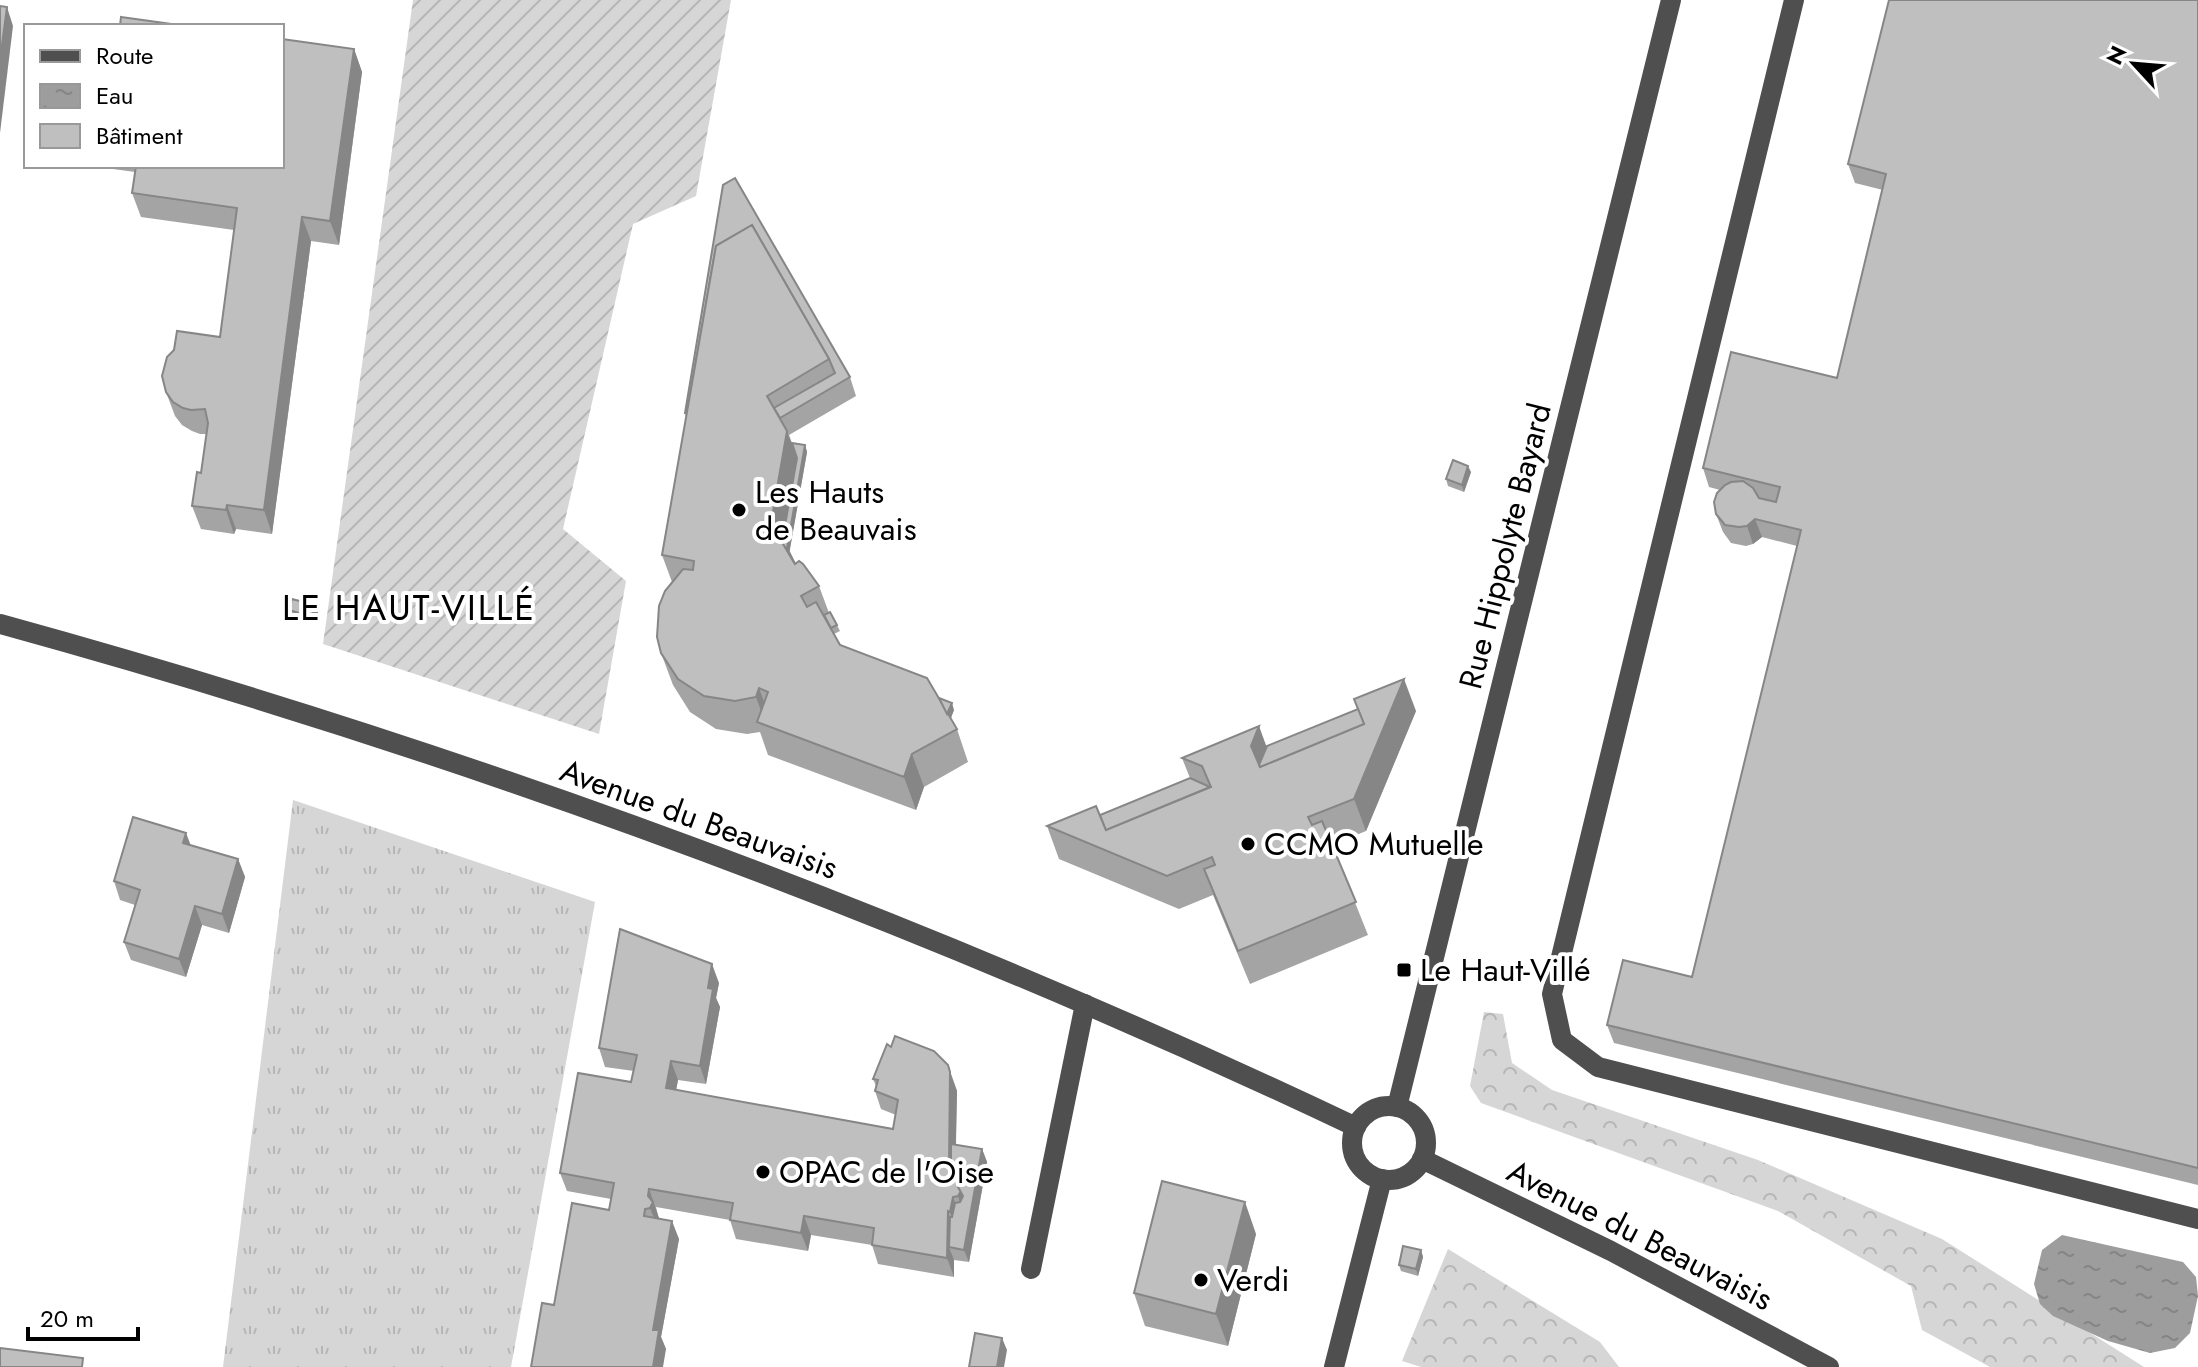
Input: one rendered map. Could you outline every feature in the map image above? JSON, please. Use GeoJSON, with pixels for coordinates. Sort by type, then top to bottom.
{"type":"FeatureCollection","features":[{"type":"Feature","properties":{"kind":"street","name":"Rue Hippolyte Bayard"},"geometry":{"type":"LineString","coordinates":[[1397,1107],[1671,0]]}},
{"type":"Feature","properties":{"kind":"street"},"geometry":{"type":"LineString","coordinates":[[1794,0],[1552,994],[1562,1040],[1598,1067],[2198,1219]]}},
{"type":"Feature","properties":{"kind":"street","name":"Avenue du Beauvaisis"},"geometry":{"type":"LineString","coordinates":[[0,624],[199,682],[474,769],[848,906],[1085,1004],[1356,1127]]}},
{"type":"Feature","properties":{"kind":"street"},"geometry":{"type":"LineString","coordinates":[[1031,1269],[1085,1004]]}},
{"type":"Feature","properties":{"kind":"street"},"geometry":{"type":"LineString","coordinates":[[1381,1107],[1397,1107],[1415,1116],[1423,1129],[1425,1144],[1422,1159],[1405,1176],[1382,1179],[1364,1170],[1355,1157],[1352,1142],[1356,1127],[1371,1111],[1381,1107]]}},
{"type":"Feature","properties":{"kind":"street","name":"Avenue du Beauvaisis"},"geometry":{"type":"LineString","coordinates":[[1422,1159],[1611,1251],[1829,1367]]}},
{"type":"Feature","properties":{"kind":"street"},"geometry":{"type":"LineString","coordinates":[[1334,1367],[1382,1179]]}},
{"type":"Feature","properties":{"kind":"green space"},"geometry":{"type":"Polygon","coordinates":[[[413,0],[731,0],[696,196],[633,224],[563,529],[626,581],[599,734],[323,644],[413,0]]]}},
{"type":"Feature","properties":{"kind":"green space"},"geometry":{"type":"Polygon","coordinates":[[[293,800],[595,902],[511,1367],[223,1367],[293,800]]]}},
{"type":"Feature","properties":{"kind":"green space"},"geometry":{"type":"Polygon","coordinates":[[[1484,1012],[1503,1014],[1512,1063],[1552,1090],[1758,1160],[1942,1239],[2144,1367],[1990,1367],[1922,1330],[1911,1286],[1778,1211],[1481,1103],[1470,1086],[1484,1012]]]}},
{"type":"Feature","properties":{"kind":"green space"},"geometry":{"type":"Polygon","coordinates":[[[1448,1249],[1600,1342],[1619,1367],[1421,1367],[1402,1361],[1448,1249]]]}},
{"type":"Feature","properties":{"kind":"water"},"geometry":{"type":"Polygon","coordinates":[[[2062,1235],[2183,1262],[2196,1277],[2198,1296],[2190,1333],[2175,1348],[2150,1353],[2108,1341],[2053,1316],[2040,1304],[2034,1284],[2042,1250],[2062,1235]]]}},
{"type":"Feature","properties":{"kind":"building"},"geometry":{"type":"Polygon","coordinates":[[[1889,0],[2198,0],[2198,1168],[1607,1025],[1623,960],[1692,977],[1801,530],[1755,519],[1747,526],[1725,525],[1716,514],[1714,502],[1725,485],[1743,481],[1753,488],[1759,498],[1776,502],[1780,487],[1703,468],[1731,352],[1837,378],[1886,174],[1848,164],[1889,0]]]}},
{"type":"Feature","properties":{"kind":"building"},"geometry":{"type":"Polygon","coordinates":[[[0,6],[7,7],[0,60],[0,6]]]}},
{"type":"Feature","properties":{"kind":"building"},"geometry":{"type":"Polygon","coordinates":[[[121,17],[172,24],[120,24],[121,17]]]}},
{"type":"Feature","properties":{"kind":"building"},"geometry":{"type":"Polygon","coordinates":[[[284,39],[354,49],[330,221],[302,217],[264,510],[227,505],[226,510],[192,506],[197,472],[201,473],[208,423],[205,409],[191,410],[173,402],[166,392],[162,376],[167,357],[174,350],[177,331],[220,337],[237,208],[132,193],[136,168],[284,168],[284,39]]]}},
{"type":"Feature","properties":{"kind":"building"},"geometry":{"type":"Polygon","coordinates":[[[735,178],[850,377],[780,418],[774,408],[835,373],[752,225],[716,246],[685,413],[723,185],[735,178]]]}},
{"type":"Feature","properties":{"kind":"building","name":"Les Hauts de Beauvais"},"geometry":{"type":"Polygon","coordinates":[[[752,225],[829,359],[767,396],[787,431],[771,523],[795,564],[799,561],[803,564],[819,586],[801,596],[807,607],[816,602],[840,645],[927,678],[957,729],[912,754],[904,777],[757,722],[768,692],[759,688],[756,697],[735,701],[704,696],[678,679],[661,653],[657,637],[659,606],[665,591],[683,569],[693,570],[694,561],[662,555],[716,246],[752,225]]]}},
{"type":"Feature","properties":{"kind":"building"},"geometry":{"type":"Polygon","coordinates":[[[792,443],[805,445],[787,548],[795,564],[782,542],[797,458],[792,443]]]}},
{"type":"Feature","properties":{"kind":"building"},"geometry":{"type":"Polygon","coordinates":[[[1453,460],[1468,466],[1462,485],[1446,479],[1453,460]]]}},
{"type":"Feature","properties":{"kind":"building"},"geometry":{"type":"Polygon","coordinates":[[[292,599],[315,605],[312,617],[289,610],[292,599]]]}},
{"type":"Feature","properties":{"kind":"building"},"geometry":{"type":"Polygon","coordinates":[[[830,612],[837,625],[831,628],[824,615],[830,612]]]}},
{"type":"Feature","properties":{"kind":"building","name":"CCMO Mutuelle"},"geometry":{"type":"Polygon","coordinates":[[[1404,679],[1354,799],[1308,817],[1312,825],[1322,821],[1356,902],[1238,951],[1204,869],[1215,865],[1212,857],[1167,876],[1047,826],[1096,806],[1106,830],[1211,787],[1202,766],[1182,758],[1259,726],[1251,746],[1260,767],[1364,724],[1354,699],[1404,679]]]}},
{"type":"Feature","properties":{"kind":"building"},"geometry":{"type":"Polygon","coordinates":[[[939,698],[952,703],[947,714],[939,698]]]}},
{"type":"Feature","properties":{"kind":"building"},"geometry":{"type":"Polygon","coordinates":[[[1358,709],[1364,724],[1260,767],[1267,746],[1358,709]]]}},
{"type":"Feature","properties":{"kind":"building"},"geometry":{"type":"Polygon","coordinates":[[[1190,778],[1210,787],[1106,830],[1100,815],[1190,778]]]}},
{"type":"Feature","properties":{"kind":"building"},"geometry":{"type":"Polygon","coordinates":[[[133,817],[186,833],[183,843],[238,859],[222,914],[195,906],[179,959],[124,942],[140,890],[114,881],[133,817]]]}},
{"type":"Feature","properties":{"kind":"building","name":"OPAC de l'Oise"},"geometry":{"type":"Polygon","coordinates":[[[620,929],[712,964],[708,988],[713,989],[700,1066],[671,1061],[666,1088],[893,1129],[898,1100],[875,1091],[878,1080],[873,1079],[887,1044],[891,1047],[895,1036],[934,1051],[948,1065],[949,1168],[958,1170],[956,1184],[961,1191],[953,1197],[948,1211],[947,1258],[872,1245],[874,1228],[804,1216],[801,1233],[730,1220],[733,1203],[649,1189],[648,1196],[653,1202],[650,1208],[645,1209],[644,1216],[672,1221],[653,1330],[659,1330],[653,1367],[531,1367],[542,1303],[554,1305],[572,1203],[609,1210],[614,1183],[560,1173],[578,1073],[631,1082],[637,1055],[599,1048],[620,929]]]}},
{"type":"Feature","properties":{"kind":"building"},"geometry":{"type":"Polygon","coordinates":[[[951,1144],[982,1149],[964,1250],[949,1247],[950,1217],[955,1203],[960,1202],[963,1196],[958,1187],[958,1170],[951,1168],[951,1144]]]}},
{"type":"Feature","properties":{"kind":"building"},"geometry":{"type":"Polygon","coordinates":[[[1162,1181],[1245,1202],[1216,1314],[1134,1293],[1162,1181]]]}},
{"type":"Feature","properties":{"kind":"building"},"geometry":{"type":"Polygon","coordinates":[[[1403,1246],[1421,1250],[1416,1269],[1399,1265],[1403,1246]]]}},
{"type":"Feature","properties":{"kind":"building"},"geometry":{"type":"Polygon","coordinates":[[[975,1333],[1002,1338],[997,1367],[969,1367],[975,1333]]]}},
{"type":"Feature","properties":{"kind":"building"},"geometry":{"type":"Polygon","coordinates":[[[0,1348],[83,1358],[82,1367],[0,1367],[0,1348]]]}},
{"type":"Feature","properties":{"kind":"place","name":"Les Hauts de Beauvais"},"geometry":{"type":"Point","coordinates":[739,510]}},
{"type":"Feature","properties":{"kind":"place","name":"CCMO Mutuelle"},"geometry":{"type":"Point","coordinates":[1248,844]}},
{"type":"Feature","properties":{"kind":"place","name":"Le Haut-Villé"},"geometry":{"type":"Point","coordinates":[1404,970]}},
{"type":"Feature","properties":{"kind":"place","name":"OPAC de l'Oise"},"geometry":{"type":"Point","coordinates":[763,1172]}},
{"type":"Feature","properties":{"kind":"place","name":"Verdi"},"geometry":{"type":"Point","coordinates":[1201,1280]}},
{"type":"Feature","properties":{"kind":"district","name":"LE HAUT-VILLÉ"},"geometry":{"type":"Point","coordinates":[409,607]}}]}
